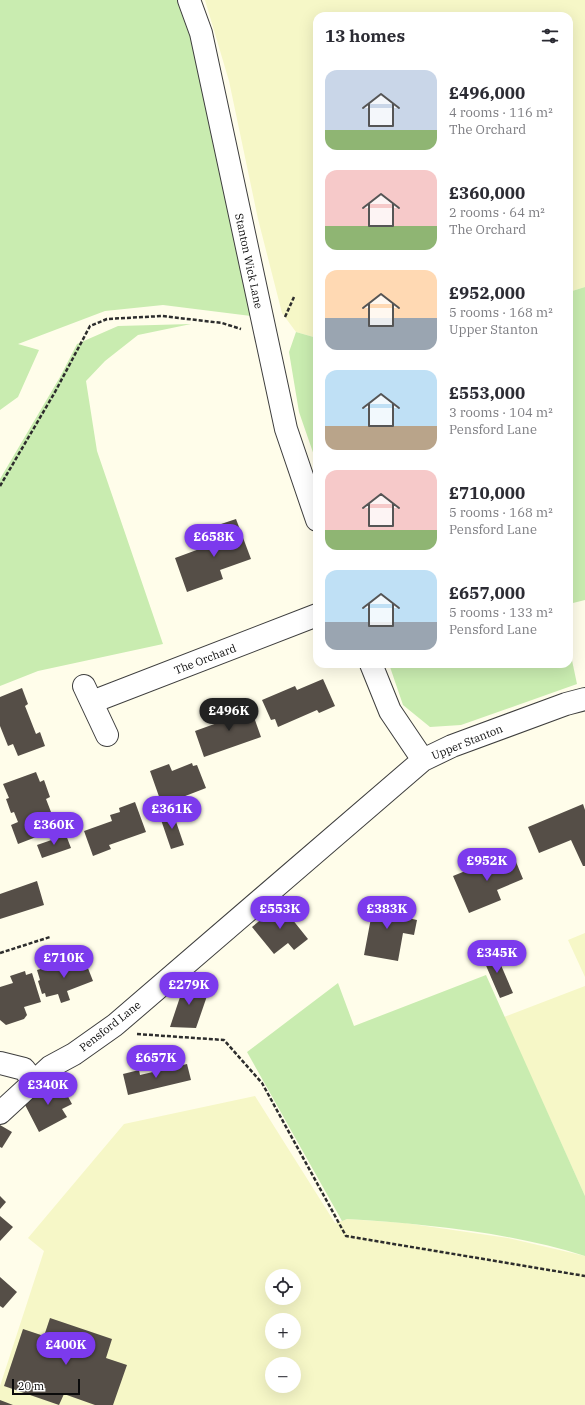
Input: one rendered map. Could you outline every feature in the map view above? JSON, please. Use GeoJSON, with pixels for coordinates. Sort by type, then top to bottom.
{"type":"FeatureCollection","features":[{"type":"Feature","properties":{"kind":"street","name":"Stanton Wick Lane"},"geometry":{"type":"LineString","coordinates":[[189,0],[202,33],[286,429],[313,508]]}},
{"type":"Feature","properties":{"kind":"street","name":"The Orchard"},"geometry":{"type":"LineString","coordinates":[[107,735],[88,694],[313,616]]}},
{"type":"Feature","properties":{"kind":"street"},"geometry":{"type":"LineString","coordinates":[[373,668],[390,711],[423,760]]}},
{"type":"Feature","properties":{"kind":"street","name":"Upper Stanton"},"geometry":{"type":"LineString","coordinates":[[309,857],[423,760],[452,746],[566,704],[585,700]]}},
{"type":"Feature","properties":{"kind":"street","name":"Pensford Lane"},"geometry":{"type":"LineString","coordinates":[[0,1113],[50,1067],[74,1054],[115,1025],[309,857]]}},
{"type":"Feature","properties":{"kind":"street"},"geometry":{"type":"LineString","coordinates":[[0,1063],[24,1069],[34,1082]]}},
{"type":"Feature","properties":{"kind":"path"},"geometry":{"type":"LineString","coordinates":[[0,486],[55,392],[90,326],[107,319],[162,316],[222,323],[266,338]]}},
{"type":"Feature","properties":{"kind":"path"},"geometry":{"type":"LineString","coordinates":[[0,953],[50,937]]}},
{"type":"Feature","properties":{"kind":"path"},"geometry":{"type":"LineString","coordinates":[[135,1034],[141,1036],[224,1040],[262,1082],[346,1236],[585,1276]]}},
{"type":"Feature","properties":{"kind":"green space"},"geometry":{"type":"Polygon","coordinates":[[[0,0],[177,0],[190,34],[251,316],[163,305],[105,311],[18,344],[39,350],[18,397],[0,410],[0,0]]]}},
{"type":"Feature","properties":{"kind":"green space"},"geometry":{"type":"Polygon","coordinates":[[[205,0],[585,0],[585,287],[573,291],[573,12],[313,12],[313,337],[296,332],[282,313],[258,219],[229,81],[205,0]]]}},
{"type":"Feature","properties":{"kind":"green space"},"geometry":{"type":"Polygon","coordinates":[[[585,287],[585,600],[573,603],[573,291],[585,287]]]}},
{"type":"Feature","properties":{"kind":"green space"},"geometry":{"type":"Polygon","coordinates":[[[191,324],[138,335],[105,361],[86,381],[97,451],[163,644],[38,671],[0,686],[0,479],[60,377],[77,344],[118,326],[191,324]]]}},
{"type":"Feature","properties":{"kind":"green space"},"geometry":{"type":"Polygon","coordinates":[[[296,332],[313,337],[313,452],[299,412],[289,352],[296,332]]]}},
{"type":"Feature","properties":{"kind":"green space"},"geometry":{"type":"Polygon","coordinates":[[[573,665],[577,684],[461,725],[430,727],[403,705],[390,668],[573,668],[573,665]]]}},
{"type":"Feature","properties":{"kind":"green space"},"geometry":{"type":"Polygon","coordinates":[[[585,933],[585,977],[568,940],[585,933]]]}},
{"type":"Feature","properties":{"kind":"green space"},"geometry":{"type":"Polygon","coordinates":[[[486,975],[585,1196],[585,1256],[527,1241],[467,1230],[377,1221],[347,1219],[342,1221],[247,1052],[338,983],[354,1026],[486,975]]]}},
{"type":"Feature","properties":{"kind":"green space"},"geometry":{"type":"Polygon","coordinates":[[[585,986],[585,1196],[504,1017],[585,986]]]}},
{"type":"Feature","properties":{"kind":"green space"},"geometry":{"type":"Polygon","coordinates":[[[255,1096],[335,1223],[347,1219],[405,1223],[508,1238],[585,1256],[585,1405],[0,1405],[0,1386],[44,1251],[28,1238],[124,1124],[255,1096]]]}},
{"type":"Feature","properties":{"kind":"building"},"geometry":{"type":"Polygon","coordinates":[[[236,519],[251,559],[220,570],[223,579],[187,592],[175,558],[221,541],[215,526],[236,519]]]}},
{"type":"Feature","properties":{"kind":"building"},"geometry":{"type":"Polygon","coordinates":[[[323,679],[335,706],[319,713],[317,710],[278,727],[275,719],[271,720],[262,700],[295,686],[297,690],[323,679]]]}},
{"type":"Feature","properties":{"kind":"building"},"geometry":{"type":"Polygon","coordinates":[[[22,688],[28,704],[25,706],[36,734],[40,732],[45,746],[18,756],[13,744],[8,746],[0,726],[0,697],[22,688]]]}},
{"type":"Feature","properties":{"kind":"building"},"geometry":{"type":"Polygon","coordinates":[[[249,703],[261,737],[204,757],[195,731],[231,718],[228,711],[249,703]]]}},
{"type":"Feature","properties":{"kind":"building"},"geometry":{"type":"Polygon","coordinates":[[[192,763],[193,766],[197,765],[206,788],[162,805],[150,771],[169,764],[172,771],[192,763]]]}},
{"type":"Feature","properties":{"kind":"building"},"geometry":{"type":"Polygon","coordinates":[[[36,772],[40,782],[44,780],[50,797],[46,799],[51,812],[37,817],[44,834],[18,844],[11,825],[18,822],[14,812],[11,813],[6,799],[9,798],[3,784],[36,772]]]}},
{"type":"Feature","properties":{"kind":"building"},"geometry":{"type":"Polygon","coordinates":[[[135,802],[146,832],[109,845],[111,849],[93,856],[84,831],[112,821],[110,815],[120,812],[119,808],[135,802]]]}},
{"type":"Feature","properties":{"kind":"building"},"geometry":{"type":"Polygon","coordinates":[[[583,804],[585,810],[585,866],[583,866],[571,840],[539,853],[528,827],[583,804]]]}},
{"type":"Feature","properties":{"kind":"building"},"geometry":{"type":"Polygon","coordinates":[[[172,810],[184,845],[171,849],[159,814],[172,810]]]}},
{"type":"Feature","properties":{"kind":"building"},"geometry":{"type":"Polygon","coordinates":[[[66,835],[71,848],[42,858],[37,845],[66,835]]]}},
{"type":"Feature","properties":{"kind":"building"},"geometry":{"type":"Polygon","coordinates":[[[512,852],[523,879],[497,890],[501,900],[469,913],[453,876],[512,852]]]}},
{"type":"Feature","properties":{"kind":"building"},"geometry":{"type":"Polygon","coordinates":[[[37,881],[44,905],[0,919],[0,894],[37,881]]]}},
{"type":"Feature","properties":{"kind":"building"},"geometry":{"type":"Polygon","coordinates":[[[375,897],[398,901],[395,915],[417,920],[414,935],[403,933],[398,961],[364,955],[375,897]]]}},
{"type":"Feature","properties":{"kind":"building"},"geometry":{"type":"Polygon","coordinates":[[[280,904],[308,939],[294,950],[288,943],[274,954],[252,927],[280,904]]]}},
{"type":"Feature","properties":{"kind":"building"},"geometry":{"type":"Polygon","coordinates":[[[494,949],[513,993],[500,998],[481,954],[494,949]]]}},
{"type":"Feature","properties":{"kind":"building"},"geometry":{"type":"Polygon","coordinates":[[[84,958],[93,981],[67,991],[70,1000],[61,1003],[58,994],[46,997],[45,993],[42,994],[38,981],[40,980],[37,970],[51,966],[52,969],[84,958]]]}},
{"type":"Feature","properties":{"kind":"building"},"geometry":{"type":"Polygon","coordinates":[[[25,971],[26,975],[32,973],[41,1002],[24,1007],[27,1015],[24,1019],[6,1025],[0,1020],[0,987],[13,983],[10,976],[25,971]]]}},
{"type":"Feature","properties":{"kind":"building"},"geometry":{"type":"Polygon","coordinates":[[[186,979],[204,986],[201,994],[207,996],[196,1028],[170,1027],[186,979]]]}},
{"type":"Feature","properties":{"kind":"building"},"geometry":{"type":"Polygon","coordinates":[[[187,1064],[191,1080],[128,1095],[123,1074],[139,1070],[140,1075],[187,1064]]]}},
{"type":"Feature","properties":{"kind":"building"},"geometry":{"type":"Polygon","coordinates":[[[59,1080],[72,1104],[62,1109],[67,1117],[39,1132],[22,1099],[59,1080]]]}},
{"type":"Feature","properties":{"kind":"building"},"geometry":{"type":"Polygon","coordinates":[[[0,1125],[12,1132],[2,1148],[0,1147],[0,1125]]]}},
{"type":"Feature","properties":{"kind":"building"},"geometry":{"type":"Polygon","coordinates":[[[0,1196],[6,1202],[0,1209],[0,1196]]]}},
{"type":"Feature","properties":{"kind":"building"},"geometry":{"type":"Polygon","coordinates":[[[0,1216],[13,1227],[0,1241],[0,1216]]]}},
{"type":"Feature","properties":{"kind":"building"},"geometry":{"type":"Polygon","coordinates":[[[0,1277],[17,1292],[3,1308],[0,1306],[0,1277]]]}},
{"type":"Feature","properties":{"kind":"building"},"geometry":{"type":"Polygon","coordinates":[[[50,1318],[112,1339],[106,1358],[127,1365],[113,1405],[95,1405],[64,1394],[59,1405],[4,1386],[23,1329],[44,1336],[50,1318]]]}},
{"type":"Feature","properties":{"kind":"building"},"geometry":{"type":"Polygon","coordinates":[[[0,1400],[13,1405],[0,1405],[0,1400]]]}}]}
